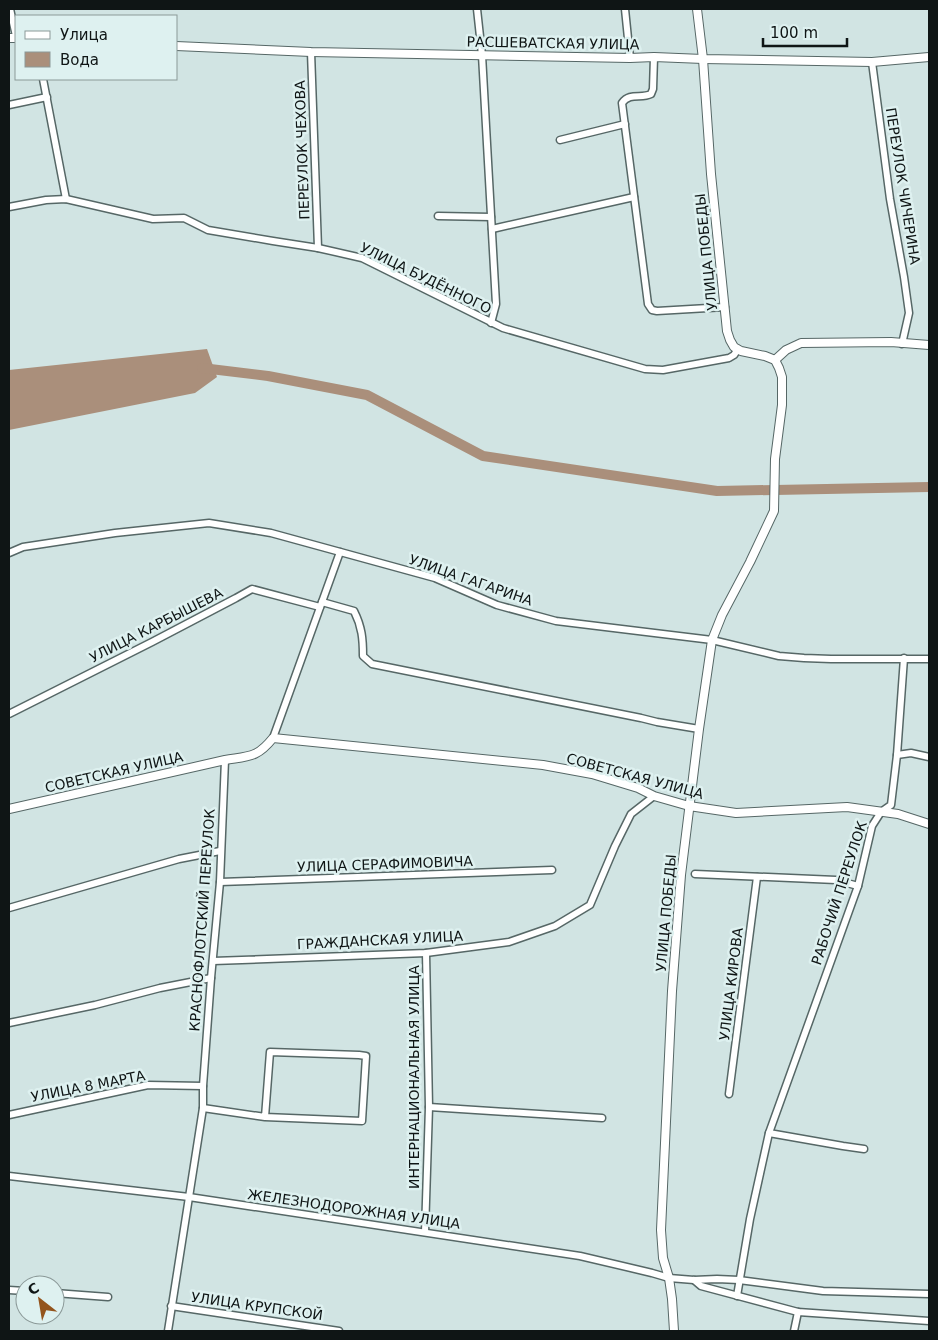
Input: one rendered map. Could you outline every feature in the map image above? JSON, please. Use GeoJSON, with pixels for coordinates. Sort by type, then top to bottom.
{"type":"FeatureCollection","features":[{"type":"Feature","properties":{"kind":"street"},"geometry":{"type":"LineString","coordinates":[[10,9],[15,32]]}},
{"type":"Feature","properties":{"kind":"street"},"geometry":{"type":"LineString","coordinates":[[477,9],[482,55],[496,304],[491,323]]}},
{"type":"Feature","properties":{"kind":"street"},"geometry":{"type":"LineString","coordinates":[[625,9],[630,58]]}},
{"type":"Feature","properties":{"kind":"street","name":"УЛИЦА ПОБЕДЫ"},"geometry":{"type":"LineString","coordinates":[[697,9],[727,332],[734,347],[738,349]]}},
{"type":"Feature","properties":{"kind":"street","name":"РАСШЕВАТСКАЯ УЛИЦА"},"geometry":{"type":"LineString","coordinates":[[178,46],[311,52],[872,62],[929,57]]}},
{"type":"Feature","properties":{"kind":"street","name":"ПЕРЕУЛОК ЧЕХОВА"},"geometry":{"type":"LineString","coordinates":[[311,52],[318,248]]}},
{"type":"Feature","properties":{"kind":"street"},"geometry":{"type":"LineString","coordinates":[[654,57],[653,89],[651,94],[646,97],[632,96],[626,98],[622,103],[648,304],[652,310],[657,311],[725,308]]}},
{"type":"Feature","properties":{"kind":"street","name":"ПЕРЕУЛОК ЧИЧЕРИНА"},"geometry":{"type":"LineString","coordinates":[[872,62],[890,199],[909,313],[902,344]]}},
{"type":"Feature","properties":{"kind":"street"},"geometry":{"type":"LineString","coordinates":[[43,80],[66,199]]}},
{"type":"Feature","properties":{"kind":"street"},"geometry":{"type":"LineString","coordinates":[[9,105],[46,97]]}},
{"type":"Feature","properties":{"kind":"street"},"geometry":{"type":"LineString","coordinates":[[560,140],[625,124]]}},
{"type":"Feature","properties":{"kind":"street"},"geometry":{"type":"LineString","coordinates":[[492,228],[634,197]]}},
{"type":"Feature","properties":{"kind":"street","name":"УЛИЦА БУДЁННОГО"},"geometry":{"type":"LineString","coordinates":[[9,207],[46,200],[66,199],[153,219],[184,218],[208,230],[318,248],[362,258],[503,328],[645,369],[664,370],[729,358],[738,349]]}},
{"type":"Feature","properties":{"kind":"street"},"geometry":{"type":"LineString","coordinates":[[438,216],[491,217]]}},
{"type":"Feature","properties":{"kind":"street"},"geometry":{"type":"LineString","coordinates":[[738,349],[775,360],[786,350],[801,343],[891,342],[929,345]]}},
{"type":"Feature","properties":{"kind":"street","name":"УЛИЦА ПОБЕДЫ"},"geometry":{"type":"LineString","coordinates":[[674,1331],[672,1299],[661,1230],[672,991],[681,875],[698,729],[712,640],[722,615],[774,512],[774,459],[782,405],[782,377],[775,360]]}},
{"type":"Feature","properties":{"kind":"street","name":"УЛИЦА ГАГАРИНА"},"geometry":{"type":"LineString","coordinates":[[9,553],[23,547],[208,523],[271,534],[435,578],[497,605],[556,621],[712,640],[779,656],[831,659],[929,658]]}},
{"type":"Feature","properties":{"kind":"street"},"geometry":{"type":"LineString","coordinates":[[225,760],[260,752],[273,738],[340,552]]}},
{"type":"Feature","properties":{"kind":"street","name":"УЛИЦА КАРБЫШЕВА"},"geometry":{"type":"LineString","coordinates":[[9,714],[252,589],[354,611],[360,623],[363,656],[372,664],[698,729]]}},
{"type":"Feature","properties":{"kind":"street","name":"РАБОЧИЙ ПЕРЕУЛОК"},"geometry":{"type":"LineString","coordinates":[[737,1296],[750,1219],[769,1133],[858,886],[872,826],[881,812],[891,805],[898,755],[904,658]]}},
{"type":"Feature","properties":{"kind":"street","name":"СОВЕТСКАЯ УЛИЦА"},"geometry":{"type":"LineString","coordinates":[[273,738],[543,765],[592,774],[689,806],[736,812],[847,807],[898,814],[929,824]]}},
{"type":"Feature","properties":{"kind":"street"},"geometry":{"type":"LineString","coordinates":[[898,755],[911,753],[929,757]]}},
{"type":"Feature","properties":{"kind":"street","name":"СОВЕТСКАЯ УЛИЦА"},"geometry":{"type":"LineString","coordinates":[[9,809],[225,760]]}},
{"type":"Feature","properties":{"kind":"street","name":"КРАСНОФЛОТСКИЙ ПЕРЕУЛОК"},"geometry":{"type":"LineString","coordinates":[[168,1331],[203,1108],[211,978],[220,882],[225,760]]}},
{"type":"Feature","properties":{"kind":"street","name":"ГРАЖДАНСКАЯ УЛИЦА"},"geometry":{"type":"LineString","coordinates":[[213,961],[426,953],[509,942],[555,926],[590,905],[615,846],[632,814],[654,796]]}},
{"type":"Feature","properties":{"kind":"street"},"geometry":{"type":"LineString","coordinates":[[9,908],[179,859],[220,851]]}},
{"type":"Feature","properties":{"kind":"street","name":"УЛИЦА СЕРАФИМОВИЧА"},"geometry":{"type":"LineString","coordinates":[[220,882],[552,870]]}},
{"type":"Feature","properties":{"kind":"street"},"geometry":{"type":"LineString","coordinates":[[695,874],[836,880],[858,886]]}},
{"type":"Feature","properties":{"kind":"street","name":"УЛИЦА КИРОВА"},"geometry":{"type":"LineString","coordinates":[[729,1094],[757,877]]}},
{"type":"Feature","properties":{"kind":"street","name":"ИНТЕРНАЦИОНАЛЬНАЯ УЛИЦА"},"geometry":{"type":"LineString","coordinates":[[425,1232],[429,1107],[426,953]]}},
{"type":"Feature","properties":{"kind":"street"},"geometry":{"type":"LineString","coordinates":[[9,1023],[211,978]]}},
{"type":"Feature","properties":{"kind":"street"},"geometry":{"type":"LineString","coordinates":[[203,1108],[265,1117],[362,1121],[366,1056],[270,1052],[265,1117]]}},
{"type":"Feature","properties":{"kind":"street","name":"УЛИЦА 8 МАРТА"},"geometry":{"type":"LineString","coordinates":[[9,1115],[148,1085],[203,1086]]}},
{"type":"Feature","properties":{"kind":"street"},"geometry":{"type":"LineString","coordinates":[[429,1107],[602,1118]]}},
{"type":"Feature","properties":{"kind":"street"},"geometry":{"type":"LineString","coordinates":[[769,1133],[864,1149]]}},
{"type":"Feature","properties":{"kind":"street","name":"ЖЕЛЕЗНОДОРОЖНАЯ УЛИЦА"},"geometry":{"type":"LineString","coordinates":[[9,1176],[189,1197],[425,1232],[580,1256],[669,1278],[739,1280],[823,1291],[929,1294]]}},
{"type":"Feature","properties":{"kind":"street","name":"ЖЕЛЕЗНОДОРОЖНАЯ УЛИЦА"},"geometry":{"type":"LineString","coordinates":[[694,1280],[701,1286],[798,1312],[929,1321]]}},
{"type":"Feature","properties":{"kind":"street"},"geometry":{"type":"LineString","coordinates":[[65,1294],[108,1297]]}},
{"type":"Feature","properties":{"kind":"street","name":"УЛИЦА КРУПСКОЙ"},"geometry":{"type":"LineString","coordinates":[[171,1306],[339,1331]]}},
{"type":"Feature","properties":{"kind":"street"},"geometry":{"type":"LineString","coordinates":[[794,1331],[798,1312]]}},
{"type":"Feature","properties":{"kind":"water"},"geometry":{"type":"Polygon","coordinates":[[[207,349],[217,377],[195,393],[9,430],[9,370],[207,349]]]}},
{"type":"Feature","properties":{"kind":"waterway"},"geometry":{"type":"LineString","coordinates":[[202,368],[268,376],[367,395],[483,456],[717,491],[929,487]]}}]}
